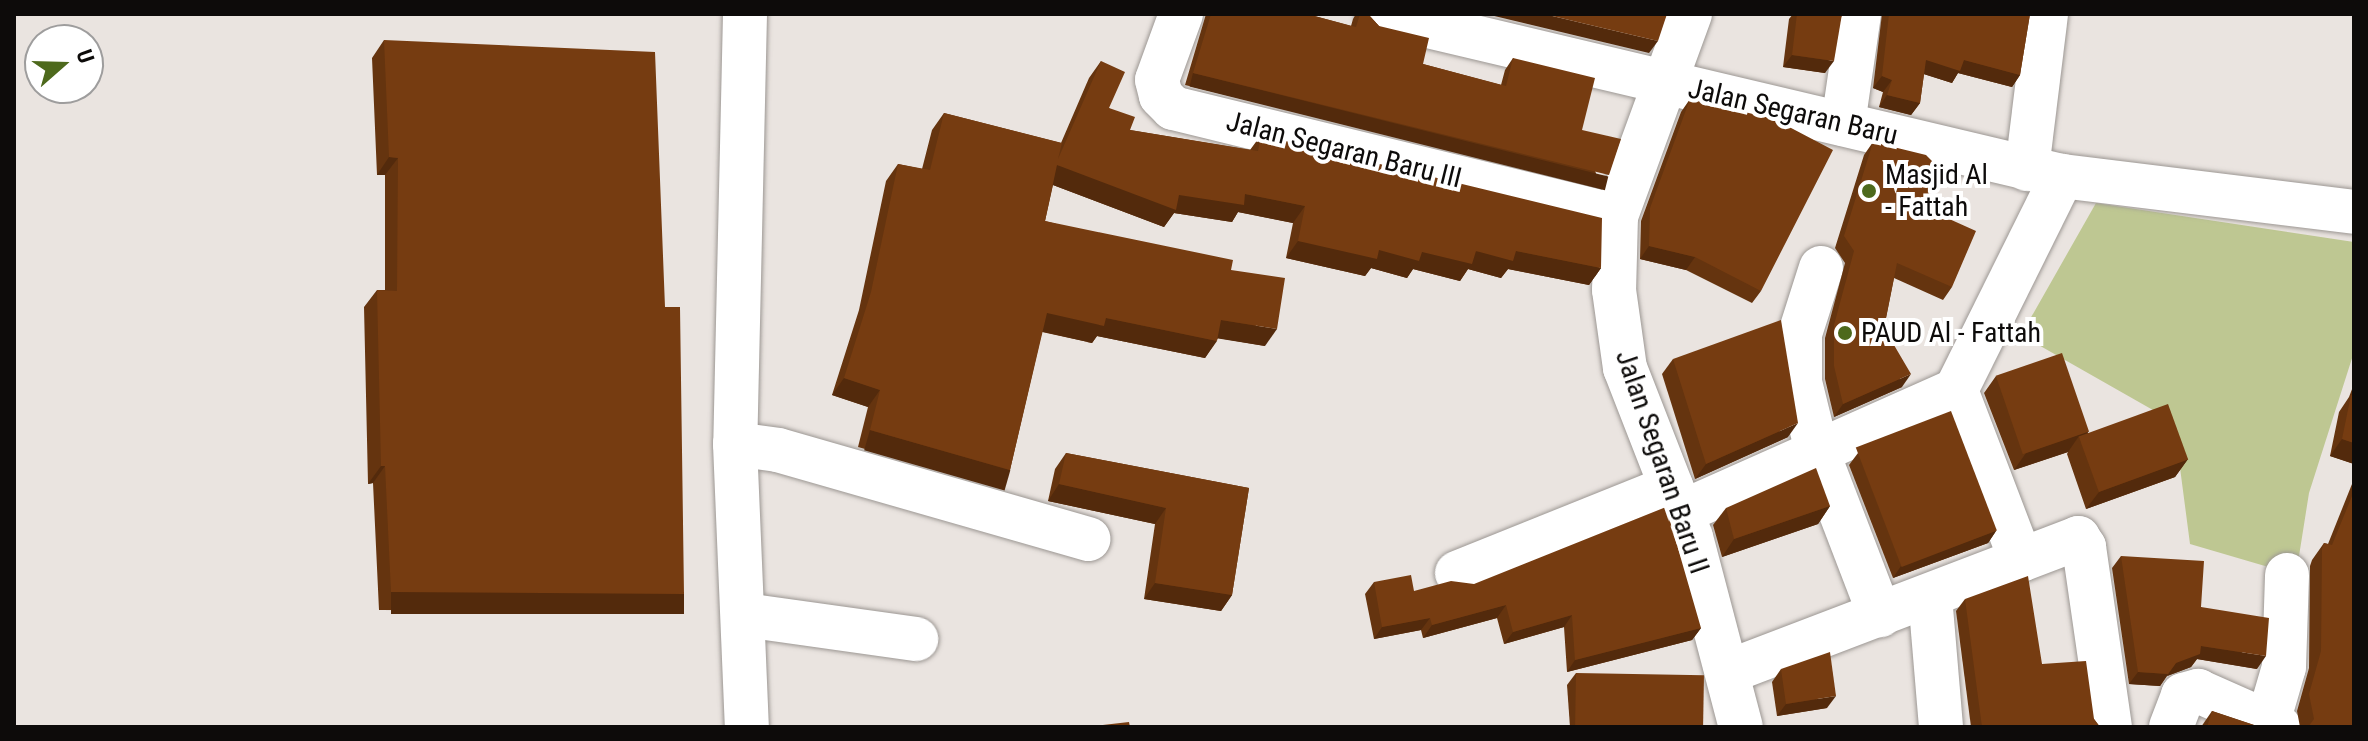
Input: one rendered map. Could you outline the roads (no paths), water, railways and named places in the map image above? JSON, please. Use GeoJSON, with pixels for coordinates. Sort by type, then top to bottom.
{"type":"FeatureCollection","features":[{"type":"Feature","properties":{"kind":"street"},"geometry":{"type":"LineString","coordinates":[[745,14],[735,444],[745,615],[747,727]]}},
{"type":"Feature","properties":{"kind":"street","name":"Jalan Segaran Baru III"},"geometry":{"type":"LineString","coordinates":[[1181,14],[1157,80],[1161,96],[1173,108],[1616,216]]}},
{"type":"Feature","properties":{"kind":"street","name":"Jalan Segaran Baru"},"geometry":{"type":"LineString","coordinates":[[1377,14],[2044,173],[2354,212]]}},
{"type":"Feature","properties":{"kind":"street","name":"Jalan Segaran Baru II"},"geometry":{"type":"LineString","coordinates":[[1690,14],[1662,81],[1616,216],[1614,290],[1625,368],[1677,499],[1730,671],[1741,727]]}},
{"type":"Feature","properties":{"kind":"street"},"geometry":{"type":"LineString","coordinates":[[1843,124],[1859,14]]}},
{"type":"Feature","properties":{"kind":"street"},"geometry":{"type":"LineString","coordinates":[[2021,560],[1956,390],[2044,173],[2046,14]]}},
{"type":"Feature","properties":{"kind":"street"},"geometry":{"type":"LineString","coordinates":[[1821,268],[1797,360],[1817,451],[1880,615]]}},
{"type":"Feature","properties":{"kind":"street"},"geometry":{"type":"LineString","coordinates":[[1457,573],[1817,451],[1956,390]]}},
{"type":"Feature","properties":{"kind":"street"},"geometry":{"type":"LineString","coordinates":[[735,444],[778,450],[1089,539]]}},
{"type":"Feature","properties":{"kind":"street"},"geometry":{"type":"LineString","coordinates":[[1730,671],[2074,538],[2084,547],[2110,727]]}},
{"type":"Feature","properties":{"kind":"street"},"geometry":{"type":"LineString","coordinates":[[2171,727],[2183,695],[2198,691],[2274,724],[2284,667],[2287,575]]}},
{"type":"Feature","properties":{"kind":"street"},"geometry":{"type":"LineString","coordinates":[[1930,596],[1941,727]]}},
{"type":"Feature","properties":{"kind":"street"},"geometry":{"type":"LineString","coordinates":[[745,615],[916,639]]}},
{"type":"Feature","properties":{"kind":"place","name":"Masjid Al - Fattah"},"geometry":{"type":"Point","coordinates":[1869,191]}},
{"type":"Feature","properties":{"kind":"place","name":"PAUD Al - Fattah"},"geometry":{"type":"Point","coordinates":[1845,333]}}]}
